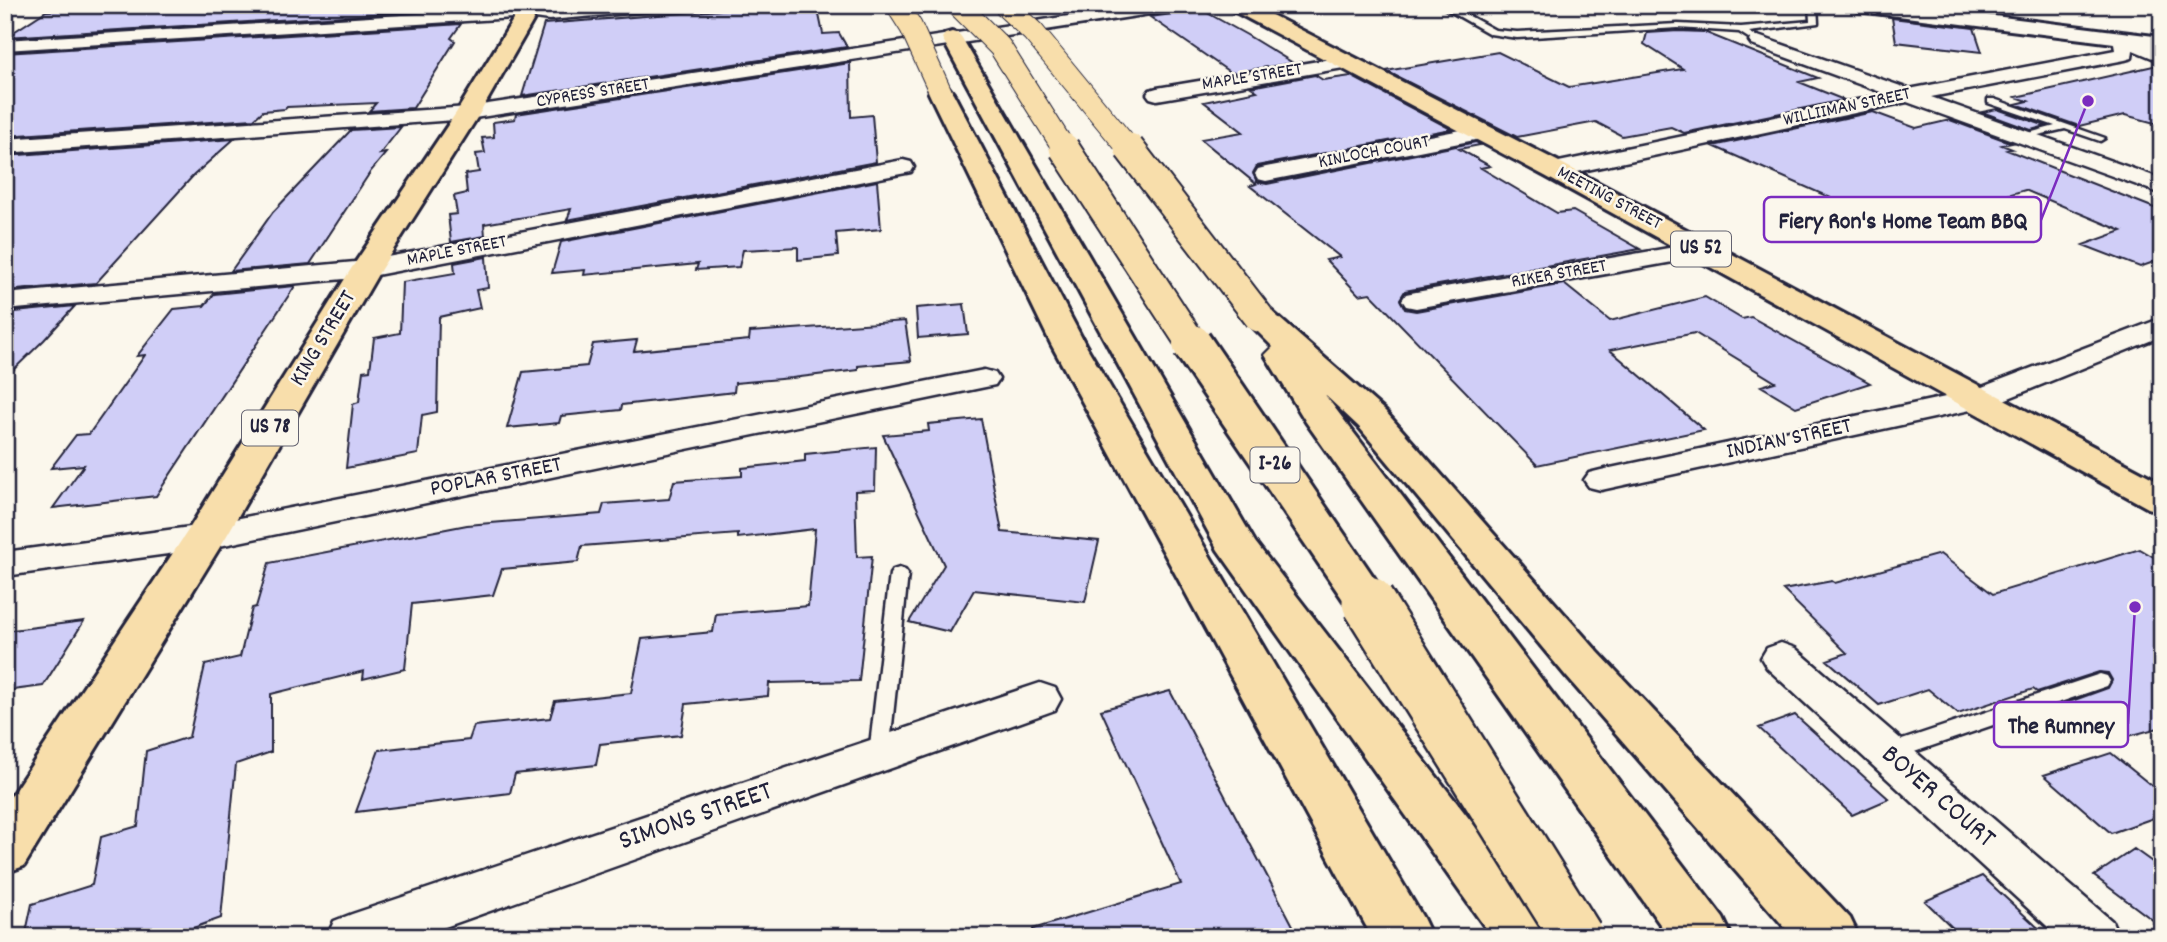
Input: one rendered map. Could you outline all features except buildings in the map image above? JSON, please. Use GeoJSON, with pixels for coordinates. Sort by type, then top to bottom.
{"type":"FeatureCollection","features":[{"type":"Feature","properties":{"kind":"main road"},"geometry":{"type":"LineString","coordinates":[[897,5],[911,27],[947,105],[1068,344],[1403,937]]}},
{"type":"Feature","properties":{"kind":"main road"},"geometry":{"type":"LineString","coordinates":[[1003,5],[1033,32],[1058,62],[1259,317],[1324,422],[1703,937]]}},
{"type":"Feature","properties":{"kind":"main road","name":"MEETING STREET"},"geometry":{"type":"LineString","coordinates":[[1237,5],[1554,170],[2162,499]]}},
{"type":"Feature","properties":{"kind":"main road"},"geometry":{"type":"LineString","coordinates":[[1858,5],[2162,43]]}},
{"type":"Feature","properties":{"kind":"main road","name":"KING STREET"},"geometry":{"type":"LineString","coordinates":[[5,850],[205,537],[366,270],[468,113],[530,9]]}},
{"type":"Feature","properties":{"kind":"main road"},"geometry":{"type":"LineString","coordinates":[[955,22],[1039,193],[1239,550],[1526,937]]}},
{"type":"Feature","properties":{"kind":"main road","name":"I-26"},"geometry":{"type":"LineString","coordinates":[[955,22],[1000,47],[1148,280],[1363,594],[1577,937]]}},
{"type":"Feature","properties":{"kind":"main road"},"geometry":{"type":"LineString","coordinates":[[1259,317],[1372,419],[1582,664],[1830,937]]}},
{"type":"Feature","properties":{"kind":"street"},"geometry":{"type":"LineString","coordinates":[[5,45],[530,9],[549,15],[663,5]]}},
{"type":"Feature","properties":{"kind":"street","name":"CYPRESS STREET"},"geometry":{"type":"LineString","coordinates":[[5,146],[468,113],[955,22],[1176,5]]}},
{"type":"Feature","properties":{"kind":"street"},"geometry":{"type":"LineString","coordinates":[[1749,35],[2162,187]]}},
{"type":"Feature","properties":{"kind":"street"},"geometry":{"type":"LineString","coordinates":[[2122,38],[2162,56]]}},
{"type":"Feature","properties":{"kind":"street","name":"WILLIIMAN STREET"},"geometry":{"type":"LineString","coordinates":[[1554,170],[1909,95],[2125,54],[2122,38]]}},
{"type":"Feature","properties":{"kind":"street","name":"MAPLE STREET"},"geometry":{"type":"LineString","coordinates":[[1157,94],[1348,62]]}},
{"type":"Feature","properties":{"kind":"street","name":"KINLOCH COURT"},"geometry":{"type":"LineString","coordinates":[[1266,174],[1482,132]]}},
{"type":"Feature","properties":{"kind":"street","name":"MAPLE STREET"},"geometry":{"type":"LineString","coordinates":[[5,302],[366,270],[903,167]]}},
{"type":"Feature","properties":{"kind":"street","name":"RIKER STREET"},"geometry":{"type":"LineString","coordinates":[[1416,300],[1703,250]]}},
{"type":"Feature","properties":{"kind":"street","name":"INDIAN STREET"},"geometry":{"type":"LineString","coordinates":[[1601,480],[1978,399],[2162,326]]}},
{"type":"Feature","properties":{"kind":"street","name":"POPLAR STREET"},"geometry":{"type":"LineString","coordinates":[[5,564],[205,537],[985,379]]}},
{"type":"Feature","properties":{"kind":"street","name":"BOYER COURT"},"geometry":{"type":"LineString","coordinates":[[1781,659],[2094,937]]}},
{"type":"Feature","properties":{"kind":"street","name":"SIMONS STREET"},"geometry":{"type":"LineString","coordinates":[[352,937],[1040,699]]}},
{"type":"Feature","properties":{"kind":"lane"},"geometry":{"type":"LineString","coordinates":[[1443,5],[1493,32],[1517,35],[1678,26],[1749,35],[1814,23],[1813,5]]}},
{"type":"Feature","properties":{"kind":"lane"},"geometry":{"type":"LineString","coordinates":[[1991,101],[2100,138]]}},
{"type":"Feature","properties":{"kind":"lane"},"geometry":{"type":"LineString","coordinates":[[2025,137],[2065,127]]}},
{"type":"Feature","properties":{"kind":"lane"},"geometry":{"type":"LineString","coordinates":[[879,754],[899,574]]}},
{"type":"Feature","properties":{"kind":"lane"},"geometry":{"type":"LineString","coordinates":[[1886,754],[2100,681]]}},
{"type":"Feature","properties":{"kind":"place","name":"Fiery Ron's Home Team BBQ"},"geometry":{"type":"Point","coordinates":[2088,101]}},
{"type":"Feature","properties":{"kind":"place","name":"The Rumney"},"geometry":{"type":"Point","coordinates":[2135,607]}}]}
